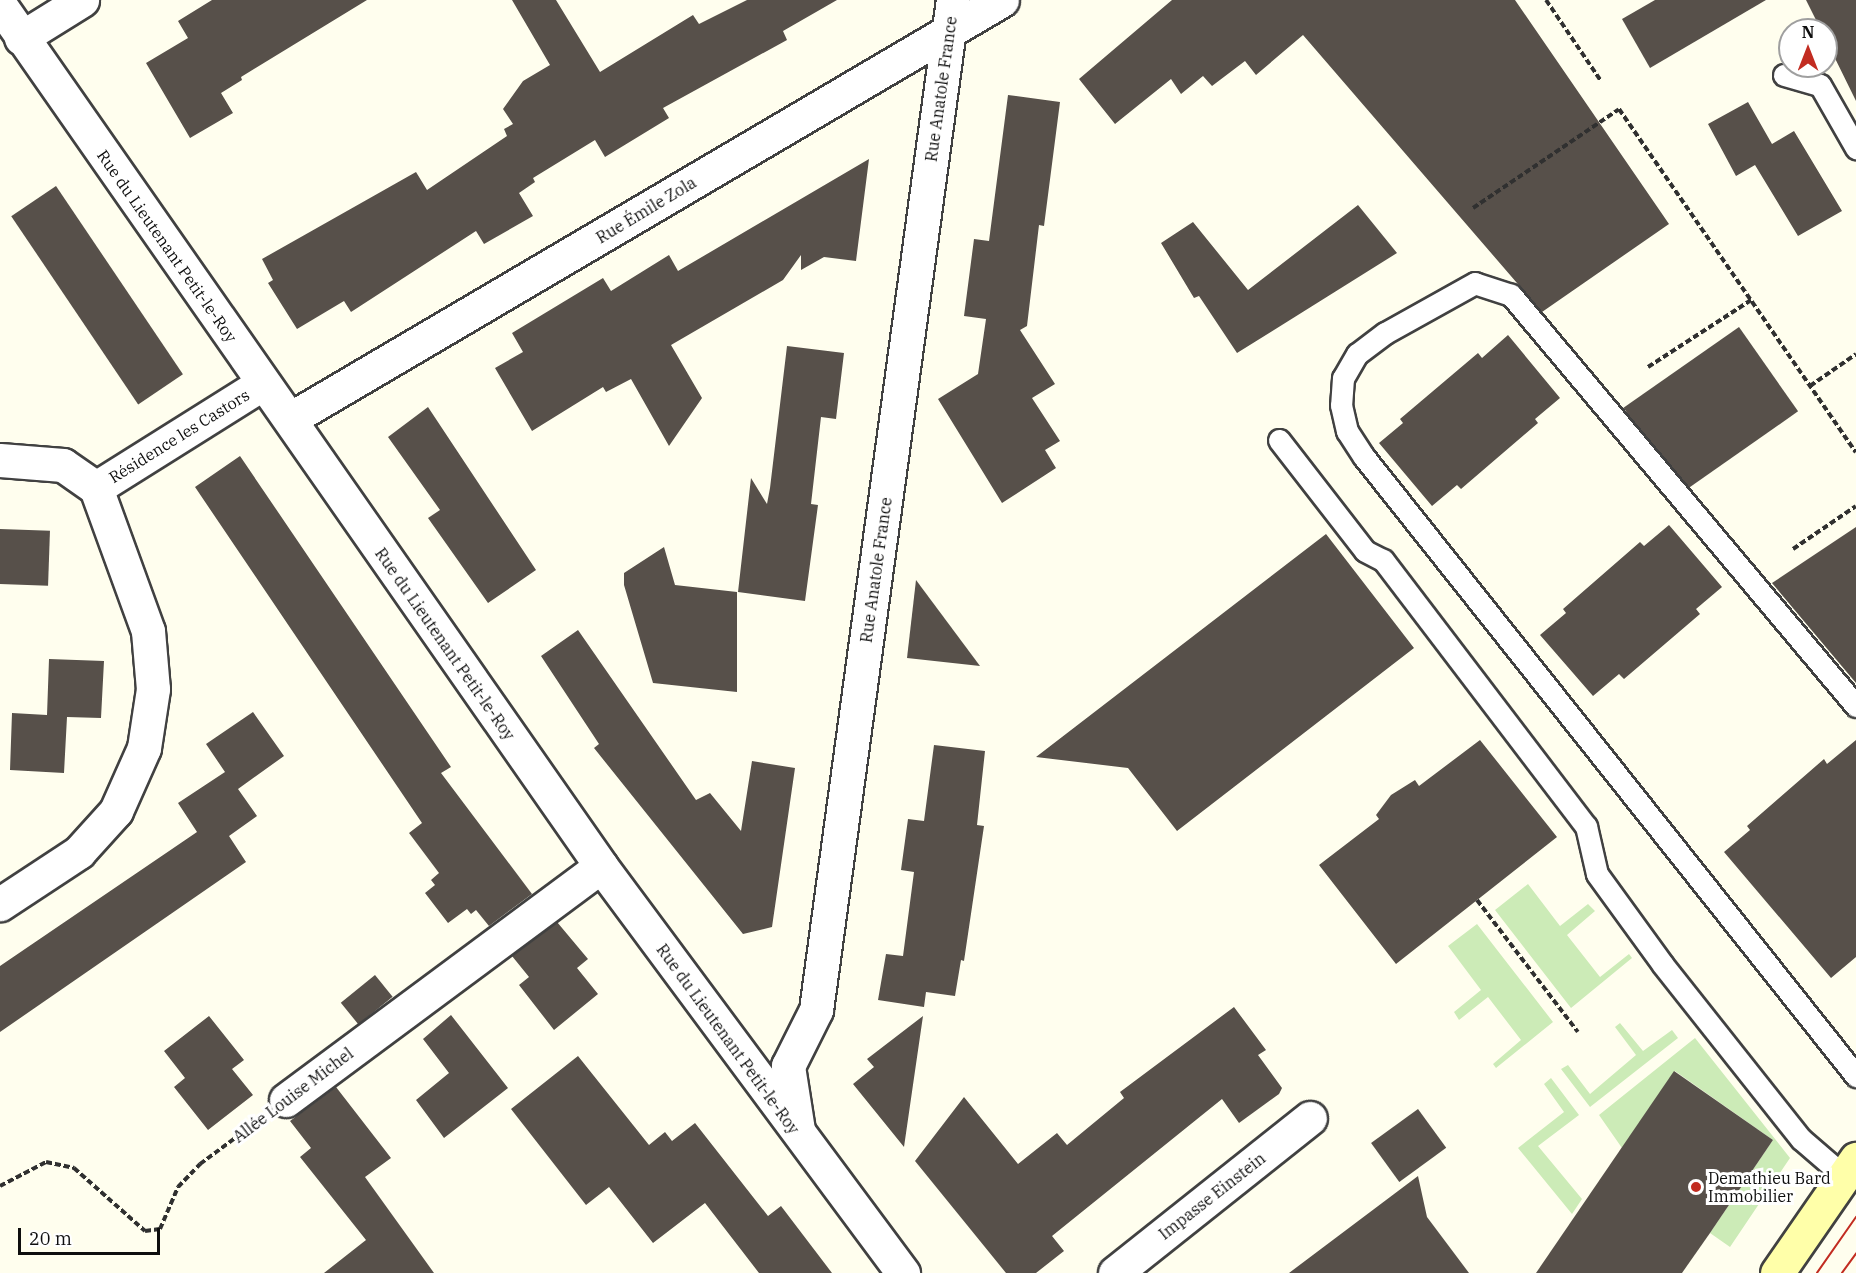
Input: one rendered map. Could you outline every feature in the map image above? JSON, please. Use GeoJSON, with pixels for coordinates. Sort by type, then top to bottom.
{"type":"FeatureCollection","features":[{"type":"Feature","properties":{"kind":"main road"},"geometry":{"type":"LineString","coordinates":[[1776,1273],[1850,1167]]}},
{"type":"Feature","properties":{"kind":"street"},"geometry":{"type":"LineString","coordinates":[[21,38],[82,0]]}},
{"type":"Feature","properties":{"kind":"street","name":"Rue Émile Zola"},"geometry":{"type":"LineString","coordinates":[[290,419],[951,15],[1002,0]]}},
{"type":"Feature","properties":{"kind":"street","name":"Rue du Lieutenant Petit-le-Roy"},"geometry":{"type":"LineString","coordinates":[[0,5],[262,384],[290,419],[601,866],[903,1273]]}},
{"type":"Feature","properties":{"kind":"street","name":"Rue Anatole France"},"geometry":{"type":"LineString","coordinates":[[798,1134],[788,1066],[816,1010],[951,15]]}},
{"type":"Feature","properties":{"kind":"street","name":"Résidence les Castors"},"geometry":{"type":"LineString","coordinates":[[96,488],[262,384]]}},
{"type":"Feature","properties":{"kind":"street","name":"Résidence les Castors"},"geometry":{"type":"LineString","coordinates":[[0,460],[63,465],[96,488],[148,631],[153,689],[144,748],[124,797],[101,831],[79,852],[0,904]]}},
{"type":"Feature","properties":{"kind":"street","name":"Allée Louise Michel"},"geometry":{"type":"LineString","coordinates":[[286,1100],[601,866]]}},
{"type":"Feature","properties":{"kind":"street","name":"Impasse Einstein"},"geometry":{"type":"LineString","coordinates":[[1114,1273],[1310,1118]]}},
{"type":"Feature","properties":{"kind":"lane"},"geometry":{"type":"LineString","coordinates":[[1795,78],[1820,85],[1856,148]]}},
{"type":"Feature","properties":{"kind":"lane"},"geometry":{"type":"LineString","coordinates":[[1856,706],[1511,295],[1475,283],[1385,333],[1357,354],[1343,378],[1341,405],[1347,431],[1364,457],[1856,1076]]}},
{"type":"Feature","properties":{"kind":"lane"},"geometry":{"type":"LineString","coordinates":[[1279,440],[1365,551],[1383,560],[1586,826],[1597,874],[1663,966],[1801,1139],[1850,1167]]}},
{"type":"Feature","properties":{"kind":"path"},"geometry":{"type":"LineString","coordinates":[[1546,0],[1601,81]]}},
{"type":"Feature","properties":{"kind":"path"},"geometry":{"type":"LineString","coordinates":[[1473,208],[1619,109],[1856,452]]}},
{"type":"Feature","properties":{"kind":"path"},"geometry":{"type":"LineString","coordinates":[[1648,367],[1751,300]]}},
{"type":"Feature","properties":{"kind":"path"},"geometry":{"type":"LineString","coordinates":[[1810,386],[1856,354]]}},
{"type":"Feature","properties":{"kind":"path"},"geometry":{"type":"LineString","coordinates":[[1793,549],[1856,506]]}},
{"type":"Feature","properties":{"kind":"path"},"geometry":{"type":"LineString","coordinates":[[1477,900],[1578,1032]]}},
{"type":"Feature","properties":{"kind":"path","name":"Allée Louise Michel"},"geometry":{"type":"LineString","coordinates":[[0,1186],[46,1162],[74,1168],[145,1231],[160,1229],[178,1187],[200,1164],[286,1100]]}},
{"type":"Feature","properties":{"kind":"green space"},"geometry":{"type":"Polygon","coordinates":[[[1528,884],[1560,926],[1588,904],[1595,911],[1567,935],[1600,977],[1629,954],[1632,958],[1571,1008],[1495,910],[1528,884]]]}},
{"type":"Feature","properties":{"kind":"green space"},"geometry":{"type":"Polygon","coordinates":[[[1477,924],[1553,1022],[1496,1068],[1493,1064],[1521,1040],[1488,997],[1459,1020],[1454,1012],[1481,990],[1448,946],[1477,924]]]}},
{"type":"Feature","properties":{"kind":"green space"},"geometry":{"type":"Polygon","coordinates":[[[1620,1023],[1643,1051],[1672,1030],[1678,1038],[1590,1107],[1561,1069],[1568,1065],[1590,1094],[1636,1055],[1615,1027],[1620,1023]]]}},
{"type":"Feature","properties":{"kind":"green space"},"geometry":{"type":"Polygon","coordinates":[[[1695,1038],[1790,1158],[1730,1247],[1710,1233],[1773,1140],[1675,1071],[1622,1148],[1599,1115],[1695,1038]]]}},
{"type":"Feature","properties":{"kind":"green space"},"geometry":{"type":"Polygon","coordinates":[[[1551,1078],[1579,1115],[1538,1146],[1582,1199],[1572,1214],[1518,1148],[1564,1112],[1544,1084],[1551,1078]]]}},
{"type":"Feature","properties":{"kind":"building"},"geometry":{"type":"Polygon","coordinates":[[[212,0],[367,0],[241,77],[242,80],[221,93],[233,113],[190,138],[146,63],[188,38],[178,21],[212,0]]]}},
{"type":"Feature","properties":{"kind":"building"},"geometry":{"type":"Polygon","coordinates":[[[512,0],[556,0],[600,72],[693,15],[699,24],[747,0],[837,0],[783,31],[787,40],[663,108],[669,118],[605,157],[595,140],[533,178],[535,182],[519,193],[533,216],[484,244],[476,231],[351,312],[344,301],[297,329],[268,283],[273,280],[262,259],[416,172],[427,190],[507,136],[504,129],[513,124],[503,109],[523,81],[550,65],[512,0]]]}},
{"type":"Feature","properties":{"kind":"building"},"geometry":{"type":"Polygon","coordinates":[[[1172,0],[1515,0],[1669,224],[1542,312],[1303,35],[1256,75],[1245,61],[1212,86],[1203,76],[1181,94],[1171,79],[1115,124],[1079,79],[1172,0]]]}},
{"type":"Feature","properties":{"kind":"building"},"geometry":{"type":"Polygon","coordinates":[[[1655,0],[1766,0],[1650,68],[1622,19],[1655,0]]]}},
{"type":"Feature","properties":{"kind":"building"},"geometry":{"type":"Polygon","coordinates":[[[1806,0],[1856,0],[1856,101],[1838,64],[1838,18],[1815,18],[1806,0]]]}},
{"type":"Feature","properties":{"kind":"building"},"geometry":{"type":"Polygon","coordinates":[[[1008,95],[1060,102],[1044,226],[1039,225],[1027,326],[1020,330],[1055,384],[1032,398],[1060,441],[1045,450],[1056,468],[1002,503],[938,399],[978,374],[986,319],[964,316],[974,239],[989,241],[1008,95]]]}},
{"type":"Feature","properties":{"kind":"building"},"geometry":{"type":"Polygon","coordinates":[[[1748,102],[1772,144],[1794,131],[1842,211],[1798,236],[1755,165],[1736,176],[1708,124],[1748,102]]]}},
{"type":"Feature","properties":{"kind":"building"},"geometry":{"type":"Polygon","coordinates":[[[869,159],[856,261],[824,257],[801,270],[801,255],[783,280],[671,345],[702,398],[669,446],[631,379],[606,392],[603,387],[532,431],[495,368],[523,352],[512,333],[603,278],[611,291],[669,255],[678,271],[869,159]]]}},
{"type":"Feature","properties":{"kind":"building"},"geometry":{"type":"Polygon","coordinates":[[[56,186],[183,374],[138,404],[11,216],[56,186]]]}},
{"type":"Feature","properties":{"kind":"building"},"geometry":{"type":"Polygon","coordinates":[[[1358,205],[1397,253],[1237,353],[1199,296],[1194,298],[1161,243],[1193,222],[1248,290],[1358,205]]]}},
{"type":"Feature","properties":{"kind":"building"},"geometry":{"type":"Polygon","coordinates":[[[1739,327],[1798,411],[1683,492],[1623,408],[1739,327]]]}},
{"type":"Feature","properties":{"kind":"building"},"geometry":{"type":"Polygon","coordinates":[[[1508,335],[1560,398],[1535,419],[1538,423],[1461,489],[1457,485],[1432,506],[1379,443],[1403,423],[1400,419],[1478,353],[1482,358],[1508,335]]]}},
{"type":"Feature","properties":{"kind":"building"},"geometry":{"type":"Polygon","coordinates":[[[787,346],[844,353],[836,419],[821,417],[811,504],[818,505],[805,601],[738,592],[751,478],[767,504],[787,346]]]}},
{"type":"Feature","properties":{"kind":"building"},"geometry":{"type":"Polygon","coordinates":[[[428,407],[536,570],[488,603],[428,518],[440,510],[388,437],[428,407]]]}},
{"type":"Feature","properties":{"kind":"building"},"geometry":{"type":"Polygon","coordinates":[[[240,456],[451,767],[441,773],[532,894],[489,926],[476,910],[471,914],[467,909],[448,923],[425,893],[435,885],[431,880],[439,873],[409,833],[422,823],[195,487],[240,456]]]}},
{"type":"Feature","properties":{"kind":"building"},"geometry":{"type":"Polygon","coordinates":[[[1669,525],[1722,587],[1696,609],[1700,614],[1624,679],[1619,674],[1593,696],[1540,635],[1566,613],[1563,609],[1640,542],[1644,546],[1669,525]]]}},
{"type":"Feature","properties":{"kind":"building"},"geometry":{"type":"Polygon","coordinates":[[[1856,527],[1856,683],[1772,583],[1856,527]]]}},
{"type":"Feature","properties":{"kind":"building"},"geometry":{"type":"Polygon","coordinates":[[[0,529],[50,531],[48,586],[0,584],[0,529]]]}},
{"type":"Feature","properties":{"kind":"building"},"geometry":{"type":"Polygon","coordinates":[[[1326,534],[1414,648],[1177,831],[1128,768],[1036,757],[1326,534]]]}},
{"type":"Feature","properties":{"kind":"building"},"geometry":{"type":"Polygon","coordinates":[[[664,547],[675,585],[737,592],[737,692],[653,683],[624,585],[624,573],[664,547]]]}},
{"type":"Feature","properties":{"kind":"building"},"geometry":{"type":"Polygon","coordinates":[[[916,580],[980,666],[907,658],[916,580]]]}},
{"type":"Feature","properties":{"kind":"building"},"geometry":{"type":"Polygon","coordinates":[[[578,630],[696,800],[710,793],[741,831],[752,761],[795,768],[772,927],[743,934],[594,748],[599,744],[541,656],[578,630]]]}},
{"type":"Feature","properties":{"kind":"building"},"geometry":{"type":"Polygon","coordinates":[[[49,659],[104,661],[101,718],[67,717],[64,773],[10,770],[12,713],[47,715],[49,659]]]}},
{"type":"Feature","properties":{"kind":"building"},"geometry":{"type":"Polygon","coordinates":[[[253,712],[284,756],[238,789],[257,816],[229,836],[246,862],[0,1032],[0,966],[197,832],[178,803],[225,772],[206,744],[253,712]]]}},
{"type":"Feature","properties":{"kind":"building"},"geometry":{"type":"Polygon","coordinates":[[[1480,740],[1557,837],[1396,964],[1319,865],[1379,819],[1376,815],[1391,795],[1415,780],[1419,786],[1480,740]]]}},
{"type":"Feature","properties":{"kind":"building"},"geometry":{"type":"Polygon","coordinates":[[[1856,740],[1856,957],[1831,978],[1724,852],[1750,830],[1747,826],[1824,759],[1827,764],[1856,740]]]}},
{"type":"Feature","properties":{"kind":"building"},"geometry":{"type":"Polygon","coordinates":[[[934,745],[985,751],[977,825],[984,826],[964,961],[961,960],[955,996],[926,992],[924,1007],[878,1000],[886,954],[903,956],[914,872],[901,870],[908,819],[924,821],[934,745]]]}},
{"type":"Feature","properties":{"kind":"building"},"geometry":{"type":"Polygon","coordinates":[[[557,922],[588,959],[577,968],[598,994],[554,1030],[519,985],[529,977],[512,956],[557,922]]]}},
{"type":"Feature","properties":{"kind":"building"},"geometry":{"type":"Polygon","coordinates":[[[375,975],[393,997],[358,1024],[341,1003],[375,975]]]}},
{"type":"Feature","properties":{"kind":"building"},"geometry":{"type":"Polygon","coordinates":[[[1234,1007],[1266,1050],[1258,1055],[1282,1088],[1279,1094],[1239,1123],[1222,1099],[1052,1236],[1064,1251],[1036,1273],[1006,1273],[915,1161],[964,1097],[1018,1164],[1057,1133],[1067,1145],[1124,1098],[1120,1092],[1234,1007]]]}},
{"type":"Feature","properties":{"kind":"building"},"geometry":{"type":"Polygon","coordinates":[[[451,1015],[508,1088],[444,1138],[416,1100],[449,1073],[423,1039],[451,1015]]]}},
{"type":"Feature","properties":{"kind":"building"},"geometry":{"type":"Polygon","coordinates":[[[209,1016],[244,1060],[232,1069],[253,1095],[208,1130],[174,1087],[185,1078],[164,1051],[209,1016]]]}},
{"type":"Feature","properties":{"kind":"building"},"geometry":{"type":"Polygon","coordinates":[[[923,1016],[904,1147],[853,1084],[874,1067],[867,1059],[923,1016]]]}},
{"type":"Feature","properties":{"kind":"building"},"geometry":{"type":"Polygon","coordinates":[[[578,1056],[649,1145],[665,1132],[672,1141],[695,1123],[768,1216],[781,1206],[832,1273],[759,1273],[705,1203],[653,1243],[609,1187],[586,1205],[511,1109],[578,1056]]]}},
{"type":"Feature","properties":{"kind":"building"},"geometry":{"type":"Polygon","coordinates":[[[1674,1071],[1773,1140],[1710,1233],[1682,1273],[1536,1273],[1674,1071]]]}},
{"type":"Feature","properties":{"kind":"building"},"geometry":{"type":"Polygon","coordinates":[[[336,1087],[391,1158],[365,1177],[434,1273],[324,1273],[366,1240],[300,1157],[311,1148],[290,1121],[336,1087]]]}},
{"type":"Feature","properties":{"kind":"building"},"geometry":{"type":"Polygon","coordinates":[[[1418,1109],[1446,1148],[1399,1182],[1371,1143],[1418,1109]]]}},
{"type":"Feature","properties":{"kind":"building"},"geometry":{"type":"Polygon","coordinates":[[[1418,1176],[1427,1217],[1469,1273],[1289,1273],[1418,1176]]]}},
{"type":"Feature","properties":{"kind":"tram line"},"geometry":{"type":"LineString","coordinates":[[1817,1273],[1856,1217]]}},
{"type":"Feature","properties":{"kind":"tram line"},"geometry":{"type":"LineString","coordinates":[[1842,1273],[1856,1254]]}},
{"type":"Feature","properties":{"kind":"place","name":"Demathieu Bard Immobilier"},"geometry":{"type":"Point","coordinates":[1696,1187]}}]}
